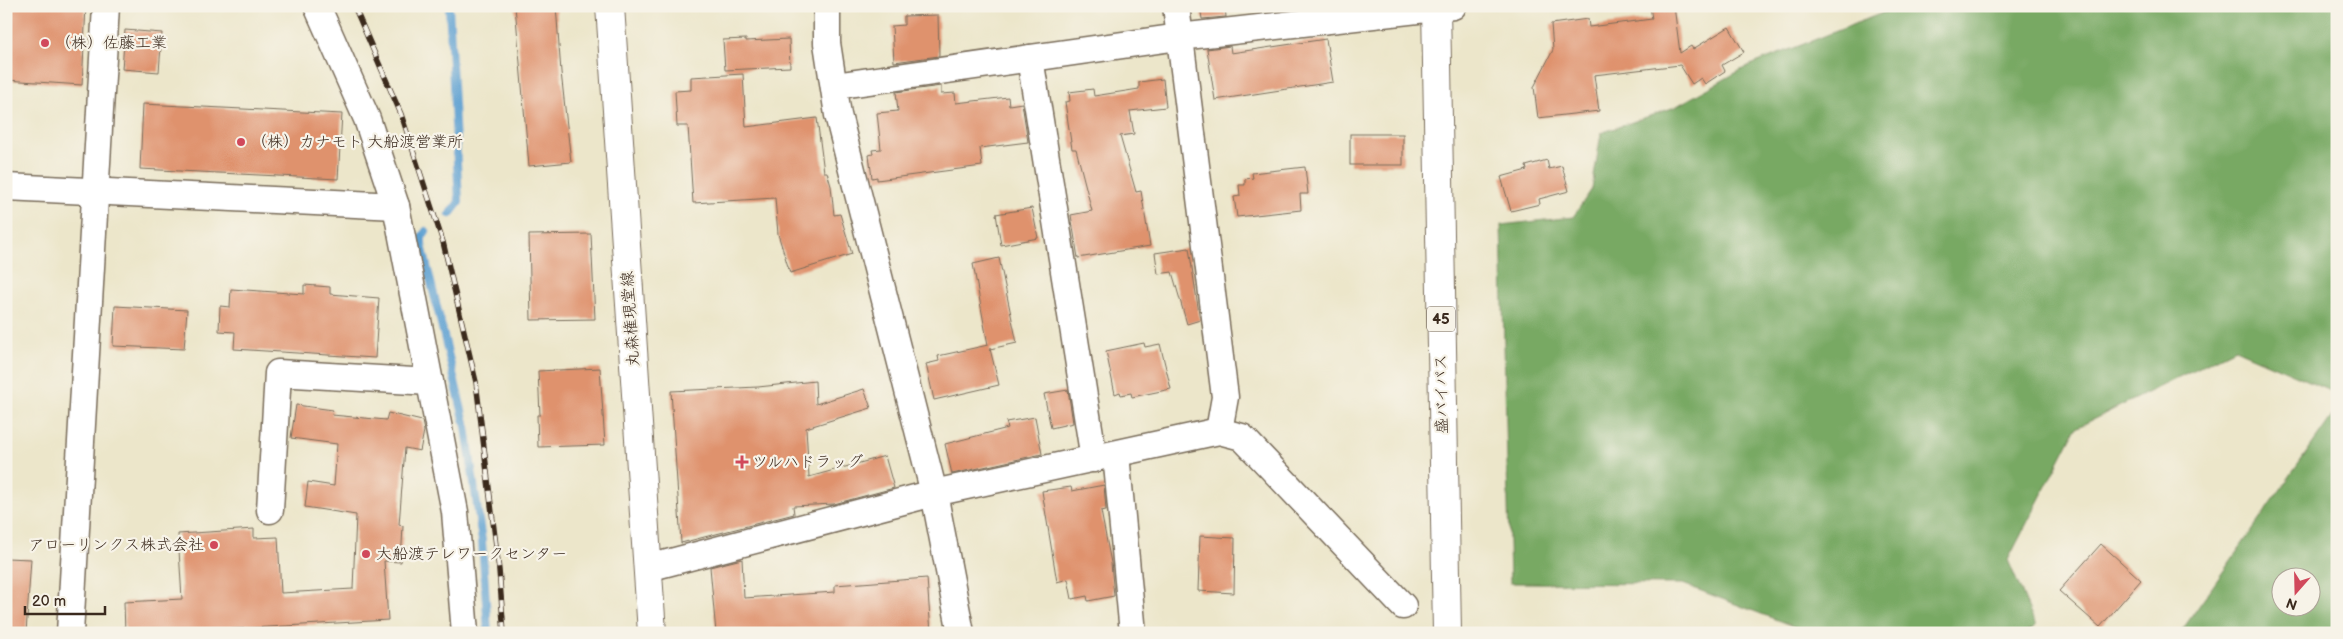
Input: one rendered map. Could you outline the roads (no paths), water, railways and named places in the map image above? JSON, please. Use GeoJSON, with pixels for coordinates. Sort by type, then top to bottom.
{"type":"FeatureCollection","features":[{"type":"Feature","properties":{"kind":"main road","name":"丸森権現堂線"},"geometry":{"type":"LineString","coordinates":[[610,6],[652,633]]}},
{"type":"Feature","properties":{"kind":"main road","name":"盛バイパス"},"geometry":{"type":"LineString","coordinates":[[1441,7],[1447,633]]}},
{"type":"Feature","properties":{"kind":"street"},"geometry":{"type":"LineString","coordinates":[[70,633],[106,6]]}},
{"type":"Feature","properties":{"kind":"street"},"geometry":{"type":"LineString","coordinates":[[317,6],[367,119],[396,206],[454,512],[465,633]]}},
{"type":"Feature","properties":{"kind":"street"},"geometry":{"type":"LineString","coordinates":[[827,6],[828,43],[838,115],[934,494],[961,633]]}},
{"type":"Feature","properties":{"kind":"street"},"geometry":{"type":"LineString","coordinates":[[1176,6],[1225,397],[1219,431]]}},
{"type":"Feature","properties":{"kind":"street"},"geometry":{"type":"LineString","coordinates":[[834,86],[1179,37],[1441,7]]}},
{"type":"Feature","properties":{"kind":"street"},"geometry":{"type":"LineString","coordinates":[[1030,58],[1105,456],[1133,633]]}},
{"type":"Feature","properties":{"kind":"street"},"geometry":{"type":"LineString","coordinates":[[6,186],[396,206]]}},
{"type":"Feature","properties":{"kind":"street"},"geometry":{"type":"LineString","coordinates":[[270,510],[278,373],[430,382]]}},
{"type":"Feature","properties":{"kind":"street"},"geometry":{"type":"LineString","coordinates":[[648,568],[934,494],[1219,431],[1242,436],[1403,606]]}},
{"type":"Feature","properties":{"kind":"waterway"},"geometry":{"type":"LineString","coordinates":[[449,6],[459,202],[450,214]]}},
{"type":"Feature","properties":{"kind":"waterway"},"geometry":{"type":"LineString","coordinates":[[426,231],[422,237],[422,245],[466,427],[482,541],[488,633]]}},
{"type":"Feature","properties":{"kind":"railway"},"geometry":{"type":"LineString","coordinates":[[354,6],[401,114],[443,242],[476,382],[499,570],[504,633]]}},
{"type":"Feature","properties":{"kind":"place","name":"（株）佐藤工業"},"geometry":{"type":"Point","coordinates":[45,43]}},
{"type":"Feature","properties":{"kind":"place","name":"（株）カナモト 大船渡営業所"},"geometry":{"type":"Point","coordinates":[241,142]}},
{"type":"Feature","properties":{"kind":"place","name":"ツルハドラッグ"},"geometry":{"type":"Point","coordinates":[742,462]}},
{"type":"Feature","properties":{"kind":"place","name":"アローリンクス株式会社"},"geometry":{"type":"Point","coordinates":[214,545]}},
{"type":"Feature","properties":{"kind":"place","name":"大船渡テレワークセンター"},"geometry":{"type":"Point","coordinates":[366,554]}}]}
